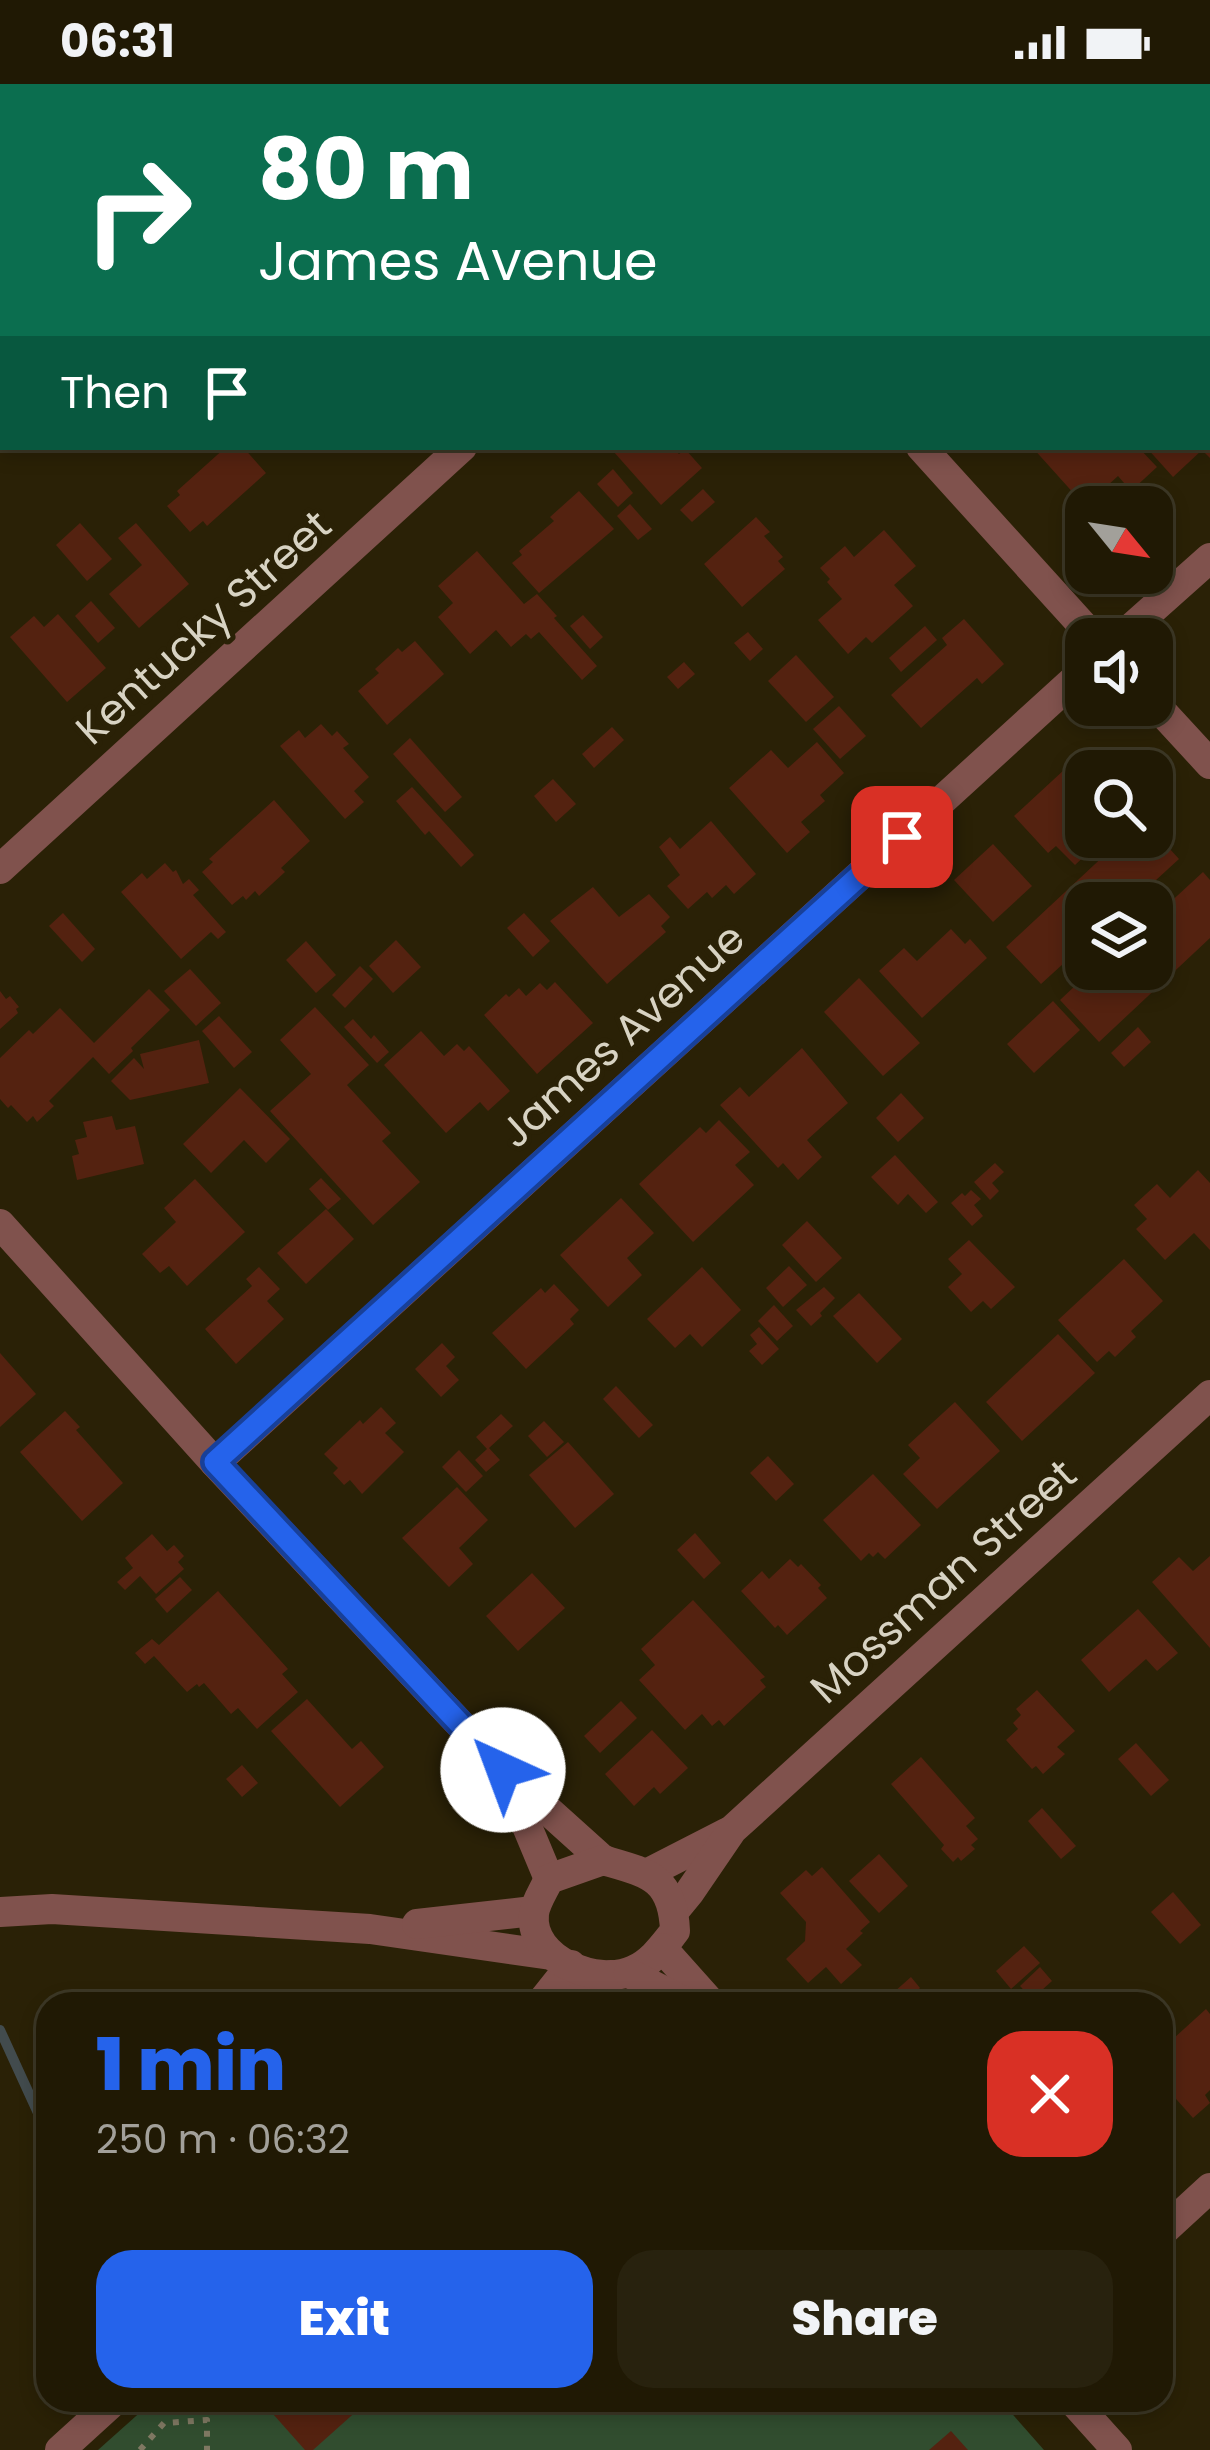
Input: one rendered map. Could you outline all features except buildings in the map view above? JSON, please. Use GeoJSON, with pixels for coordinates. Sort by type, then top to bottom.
{"type":"FeatureCollection","features":[{"type":"Feature","properties":{"kind":"street","name":"Kentucky Street"},"geometry":{"type":"LineString","coordinates":[[0,868],[459,450]]}},
{"type":"Feature","properties":{"kind":"street"},"geometry":{"type":"LineString","coordinates":[[924,450],[1076,618]]}},
{"type":"Feature","properties":{"kind":"street"},"geometry":{"type":"LineString","coordinates":[[1143,618],[1210,558]]}},
{"type":"Feature","properties":{"kind":"street","name":"James Avenue"},"geometry":{"type":"LineString","coordinates":[[215,1462],[1065,688]]}},
{"type":"Feature","properties":{"kind":"street"},"geometry":{"type":"LineString","coordinates":[[1173,724],[1210,764]]}},
{"type":"Feature","properties":{"kind":"street"},"geometry":{"type":"LineString","coordinates":[[0,1224],[503,1770],[603,1860],[648,1873],[667,1889],[675,1931],[648,1963],[589,1992]]}},
{"type":"Feature","properties":{"kind":"street","name":"Mossman Street"},"geometry":{"type":"LineString","coordinates":[[674,1910],[732,1830],[1210,1395]]}},
{"type":"Feature","properties":{"kind":"street"},"geometry":{"type":"LineString","coordinates":[[503,1770],[549,1879]]}},
{"type":"Feature","properties":{"kind":"street","name":"Mossman Street"},"geometry":{"type":"LineString","coordinates":[[648,1873],[732,1830]]}},
{"type":"Feature","properties":{"kind":"street"},"geometry":{"type":"LineString","coordinates":[[561,1960],[535,1932],[533,1911],[549,1879],[603,1860]]}},
{"type":"Feature","properties":{"kind":"street"},"geometry":{"type":"LineString","coordinates":[[0,1912],[52,1909],[370,1929],[561,1960],[590,1973],[620,1974],[661,1992]]}},
{"type":"Feature","properties":{"kind":"street"},"geometry":{"type":"LineString","coordinates":[[370,1929],[533,1911]]}},
{"type":"Feature","properties":{"kind":"street"},"geometry":{"type":"LineString","coordinates":[[662,1948],[701,1992]]}},
{"type":"Feature","properties":{"kind":"street"},"geometry":{"type":"LineString","coordinates":[[546,1992],[561,1960]]}},
{"type":"Feature","properties":{"kind":"street"},"geometry":{"type":"LineString","coordinates":[[1173,2222],[1210,2188]]}},
{"type":"Feature","properties":{"kind":"street"},"geometry":{"type":"LineString","coordinates":[[60,2450],[102,2412]]}},
{"type":"Feature","properties":{"kind":"street"},"geometry":{"type":"LineString","coordinates":[[1083,2412],[1118,2450]]}},
{"type":"Feature","properties":{"kind":"path"},"geometry":{"type":"LineString","coordinates":[[140,2450],[164,2423],[207,2420],[207,2450]]}},
{"type":"Feature","properties":{"kind":"green space"},"geometry":{"type":"Polygon","coordinates":[[[141,2412],[1011,2412],[1044,2450],[98,2450],[141,2412]]]}},
{"type":"Feature","properties":{"kind":"waterway"},"geometry":{"type":"LineString","coordinates":[[0,2030],[36,2109]]}},
{"type":"Feature","properties":{"kind":"route"},"geometry":{"type":"LineString","coordinates":[[503,1770],[215,1462],[902,837]]}}]}
